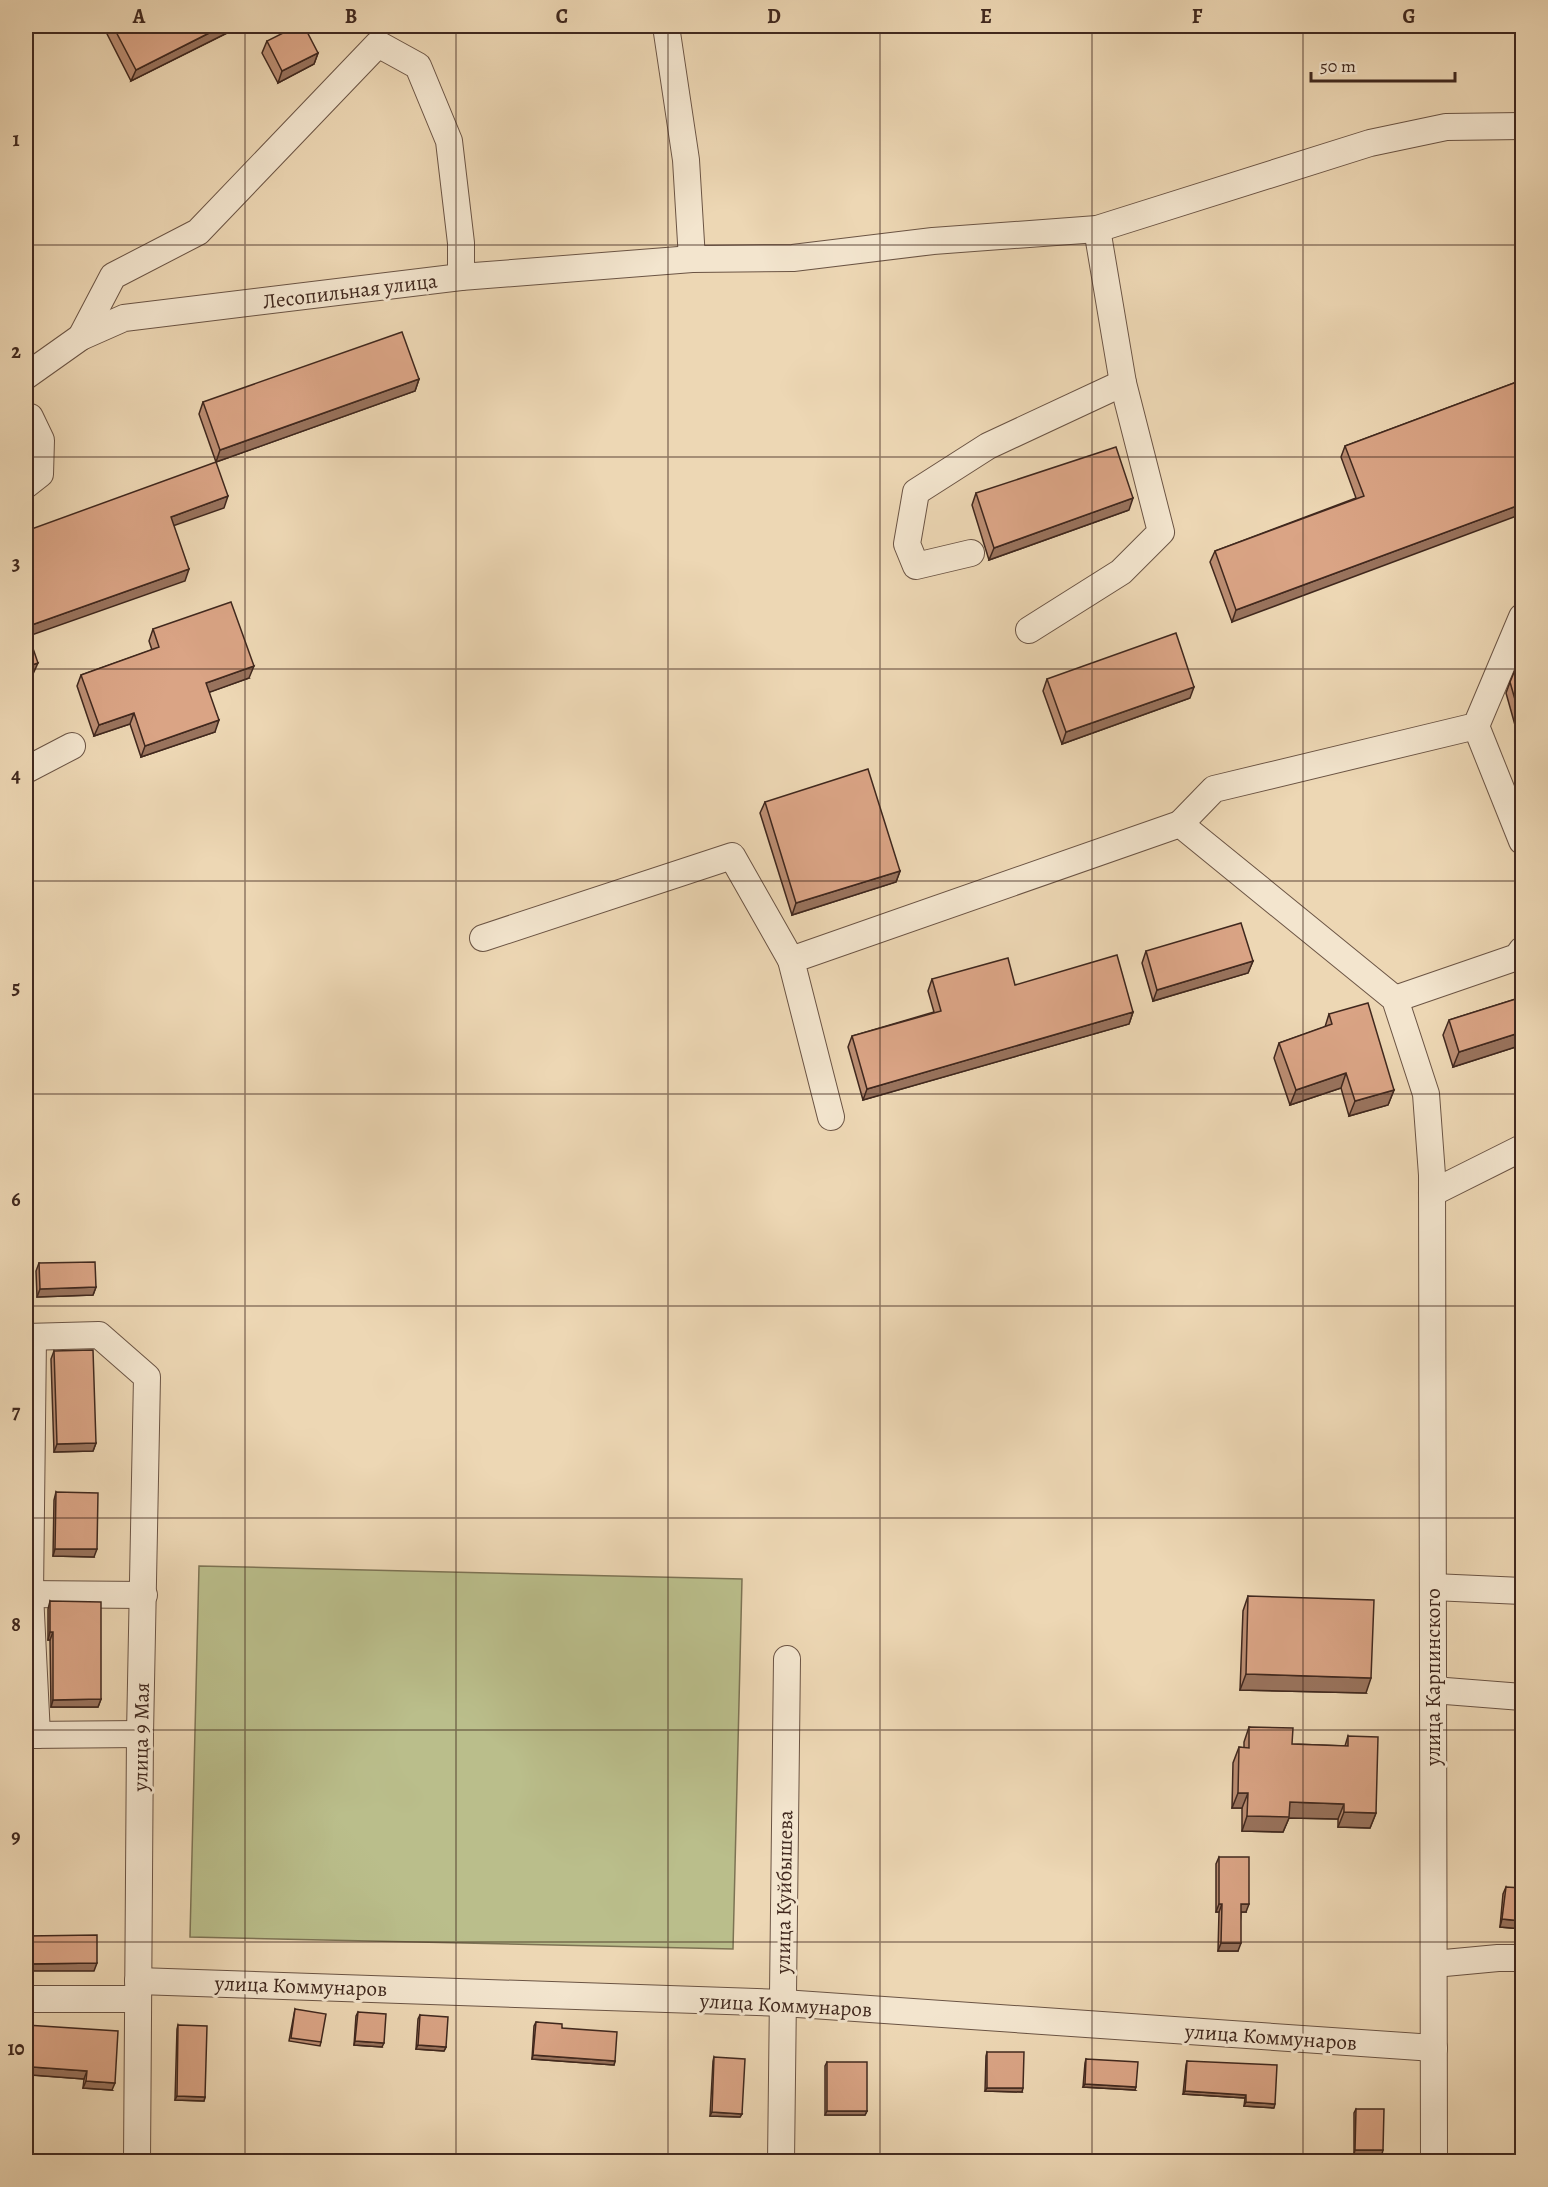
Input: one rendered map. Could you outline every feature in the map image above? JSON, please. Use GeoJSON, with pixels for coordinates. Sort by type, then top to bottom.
{"type":"FeatureCollection","features":[{"type":"Feature","properties":{"kind":"street"},"geometry":{"type":"LineString","coordinates":[[666,26],[686,160],[692,259]]}},
{"type":"Feature","properties":{"kind":"street"},"geometry":{"type":"LineString","coordinates":[[81,337],[113,276],[198,232],[378,44],[418,66],[449,141],[461,243],[461,277]]}},
{"type":"Feature","properties":{"kind":"street","name":"Лесопильная улица"},"geometry":{"type":"LineString","coordinates":[[26,376],[81,337],[124,318],[461,277],[692,259],[793,258],[933,242],[1097,229],[1370,143],[1446,127],[1522,126]]}},
{"type":"Feature","properties":{"kind":"street"},"geometry":{"type":"LineString","coordinates":[[1029,630],[1121,572],[1161,532],[1123,383],[1097,229]]}},
{"type":"Feature","properties":{"kind":"street"},"geometry":{"type":"LineString","coordinates":[[971,553],[916,566],[907,544],[916,492],[988,446],[1123,383]]}},
{"type":"Feature","properties":{"kind":"street"},"geometry":{"type":"LineString","coordinates":[[26,485],[40,474],[41,440],[30,417]]}},
{"type":"Feature","properties":{"kind":"street"},"geometry":{"type":"LineString","coordinates":[[1522,617],[1476,726],[1522,841]]}},
{"type":"Feature","properties":{"kind":"street"},"geometry":{"type":"LineString","coordinates":[[792,960],[1180,824],[1214,789],[1476,726]]}},
{"type":"Feature","properties":{"kind":"street"},"geometry":{"type":"LineString","coordinates":[[26,770],[72,746]]}},
{"type":"Feature","properties":{"kind":"street"},"geometry":{"type":"LineString","coordinates":[[1180,824],[1395,999],[1517,957],[1522,950]]}},
{"type":"Feature","properties":{"kind":"street"},"geometry":{"type":"LineString","coordinates":[[483,938],[732,856],[792,960],[831,1117]]}},
{"type":"Feature","properties":{"kind":"street","name":"улица Карпинского"},"geometry":{"type":"LineString","coordinates":[[1395,999],[1426,1094],[1432,1193],[1434,2162]]}},
{"type":"Feature","properties":{"kind":"street"},"geometry":{"type":"LineString","coordinates":[[1432,1193],[1522,1148]]}},
{"type":"Feature","properties":{"kind":"street","name":"улица 9 Мая"},"geometry":{"type":"LineString","coordinates":[[29,1337],[99,1335],[147,1377],[140,1734],[137,2162]]}},
{"type":"Feature","properties":{"kind":"street"},"geometry":{"type":"LineString","coordinates":[[29,1337],[28,1594],[31,1735],[140,1734]]}},
{"type":"Feature","properties":{"kind":"street"},"geometry":{"type":"LineString","coordinates":[[1433,1587],[1522,1591]]}},
{"type":"Feature","properties":{"kind":"street"},"geometry":{"type":"LineString","coordinates":[[28,1594],[144,1595]]}},
{"type":"Feature","properties":{"kind":"street","name":"улица Куйбышева"},"geometry":{"type":"LineString","coordinates":[[781,2162],[787,1659]]}},
{"type":"Feature","properties":{"kind":"street"},"geometry":{"type":"LineString","coordinates":[[1433,1690],[1522,1696]]}},
{"type":"Feature","properties":{"kind":"street"},"geometry":{"type":"LineString","coordinates":[[1434,1964],[1498,1958],[1522,1959]]}},
{"type":"Feature","properties":{"kind":"street","name":"улица Коммунаров"},"geometry":{"type":"LineString","coordinates":[[26,1999],[138,1990],[783,2003],[1434,2048]]}},
{"type":"Feature","properties":{"kind":"green space"},"geometry":{"type":"Polygon","coordinates":[[[199,1566],[742,1579],[733,1949],[190,1937],[199,1566]]]}},
{"type":"Feature","properties":{"kind":"building"},"geometry":{"type":"Polygon","coordinates":[[[113,26],[223,26],[136,70],[113,26]]]}},
{"type":"Feature","properties":{"kind":"building"},"geometry":{"type":"Polygon","coordinates":[[[297,26],[304,26],[318,53],[282,71],[267,41],[297,26]]]}},
{"type":"Feature","properties":{"kind":"building"},"geometry":{"type":"Polygon","coordinates":[[[402,332],[419,379],[220,450],[203,402],[402,332]]]}},
{"type":"Feature","properties":{"kind":"building"},"geometry":{"type":"Polygon","coordinates":[[[1522,380],[1522,504],[1236,610],[1215,551],[1364,496],[1345,446],[1522,380]]]}},
{"type":"Feature","properties":{"kind":"building"},"geometry":{"type":"Polygon","coordinates":[[[1116,447],[1133,498],[994,548],[976,493],[1116,447]]]}},
{"type":"Feature","properties":{"kind":"building"},"geometry":{"type":"Polygon","coordinates":[[[216,462],[228,496],[171,517],[189,569],[26,627],[26,531],[216,462]]]}},
{"type":"Feature","properties":{"kind":"building"},"geometry":{"type":"Polygon","coordinates":[[[231,602],[254,666],[206,683],[219,720],[145,746],[134,713],[99,725],[81,675],[159,647],[153,629],[231,602]]]}},
{"type":"Feature","properties":{"kind":"building"},"geometry":{"type":"Polygon","coordinates":[[[26,628],[38,663],[26,667],[26,628]]]}},
{"type":"Feature","properties":{"kind":"building"},"geometry":{"type":"Polygon","coordinates":[[[1176,633],[1194,687],[1066,732],[1047,679],[1176,633]]]}},
{"type":"Feature","properties":{"kind":"building"},"geometry":{"type":"Polygon","coordinates":[[[1522,667],[1522,724],[1510,682],[1515,670],[1522,667]]]}},
{"type":"Feature","properties":{"kind":"building"},"geometry":{"type":"Polygon","coordinates":[[[868,769],[900,871],[796,903],[765,802],[868,769]]]}},
{"type":"Feature","properties":{"kind":"building"},"geometry":{"type":"Polygon","coordinates":[[[1241,923],[1253,961],[1157,990],[1146,951],[1241,923]]]}},
{"type":"Feature","properties":{"kind":"building"},"geometry":{"type":"Polygon","coordinates":[[[1117,955],[1133,1012],[867,1089],[852,1036],[941,1011],[932,979],[1008,958],[1015,985],[1117,955]]]}},
{"type":"Feature","properties":{"kind":"building"},"geometry":{"type":"Polygon","coordinates":[[[1522,997],[1522,1032],[1459,1052],[1449,1020],[1522,997]]]}},
{"type":"Feature","properties":{"kind":"building"},"geometry":{"type":"Polygon","coordinates":[[[1368,1003],[1394,1090],[1355,1101],[1346,1073],[1296,1090],[1279,1043],[1332,1024],[1329,1014],[1368,1003]]]}},
{"type":"Feature","properties":{"kind":"building"},"geometry":{"type":"Polygon","coordinates":[[[95,1262],[96,1287],[40,1289],[39,1263],[95,1262]]]}},
{"type":"Feature","properties":{"kind":"building"},"geometry":{"type":"Polygon","coordinates":[[[93,1350],[96,1443],[57,1444],[54,1351],[93,1350]]]}},
{"type":"Feature","properties":{"kind":"building"},"geometry":{"type":"Polygon","coordinates":[[[56,1492],[98,1493],[97,1549],[55,1549],[56,1492]]]}},
{"type":"Feature","properties":{"kind":"building"},"geometry":{"type":"Polygon","coordinates":[[[1248,1596],[1374,1600],[1371,1678],[1246,1674],[1248,1596]]]}},
{"type":"Feature","properties":{"kind":"building"},"geometry":{"type":"Polygon","coordinates":[[[50,1601],[101,1602],[101,1699],[53,1700],[53,1632],[50,1632],[50,1601]]]}},
{"type":"Feature","properties":{"kind":"building"},"geometry":{"type":"Polygon","coordinates":[[[1249,1727],[1293,1728],[1292,1744],[1348,1746],[1348,1736],[1378,1737],[1376,1813],[1344,1812],[1344,1804],[1290,1802],[1289,1817],[1247,1816],[1248,1793],[1238,1793],[1239,1747],[1249,1748],[1249,1727]]]}},
{"type":"Feature","properties":{"kind":"building"},"geometry":{"type":"Polygon","coordinates":[[[1219,1857],[1249,1857],[1249,1904],[1241,1904],[1241,1943],[1221,1943],[1222,1904],[1219,1904],[1219,1857]]]}},
{"type":"Feature","properties":{"kind":"building"},"geometry":{"type":"Polygon","coordinates":[[[1506,1887],[1522,1888],[1522,1921],[1502,1919],[1506,1887]]]}},
{"type":"Feature","properties":{"kind":"building"},"geometry":{"type":"Polygon","coordinates":[[[97,1935],[97,1963],[26,1964],[26,1936],[97,1935]]]}},
{"type":"Feature","properties":{"kind":"building"},"geometry":{"type":"Polygon","coordinates":[[[295,2009],[326,2014],[321,2042],[291,2038],[295,2009]]]}},
{"type":"Feature","properties":{"kind":"building"},"geometry":{"type":"Polygon","coordinates":[[[358,2012],[386,2014],[384,2043],[355,2041],[358,2012]]]}},
{"type":"Feature","properties":{"kind":"building"},"geometry":{"type":"Polygon","coordinates":[[[420,2015],[448,2017],[446,2047],[418,2045],[420,2015]]]}},
{"type":"Feature","properties":{"kind":"building"},"geometry":{"type":"Polygon","coordinates":[[[536,2022],[562,2024],[562,2028],[617,2032],[615,2061],[533,2055],[536,2022]]]}},
{"type":"Feature","properties":{"kind":"building"},"geometry":{"type":"Polygon","coordinates":[[[26,2025],[118,2031],[115,2083],[86,2081],[87,2071],[33,2067],[33,2080],[26,2079],[26,2025]]]}},
{"type":"Feature","properties":{"kind":"building"},"geometry":{"type":"Polygon","coordinates":[[[178,2025],[207,2026],[205,2097],[177,2096],[178,2025]]]}},
{"type":"Feature","properties":{"kind":"building"},"geometry":{"type":"Polygon","coordinates":[[[987,2052],[1024,2052],[1023,2088],[987,2088],[987,2052]]]}},
{"type":"Feature","properties":{"kind":"building"},"geometry":{"type":"Polygon","coordinates":[[[714,2057],[745,2059],[742,2114],[712,2112],[714,2057]]]}},
{"type":"Feature","properties":{"kind":"building"},"geometry":{"type":"Polygon","coordinates":[[[1086,2059],[1138,2062],[1136,2087],[1085,2084],[1086,2059]]]}},
{"type":"Feature","properties":{"kind":"building"},"geometry":{"type":"Polygon","coordinates":[[[1187,2061],[1277,2065],[1275,2104],[1246,2102],[1246,2095],[1185,2091],[1187,2061]]]}},
{"type":"Feature","properties":{"kind":"building"},"geometry":{"type":"Polygon","coordinates":[[[827,2062],[867,2062],[867,2111],[827,2111],[827,2062]]]}},
{"type":"Feature","properties":{"kind":"building"},"geometry":{"type":"Polygon","coordinates":[[[1356,2109],[1384,2109],[1383,2150],[1355,2150],[1356,2109]]]}}]}
